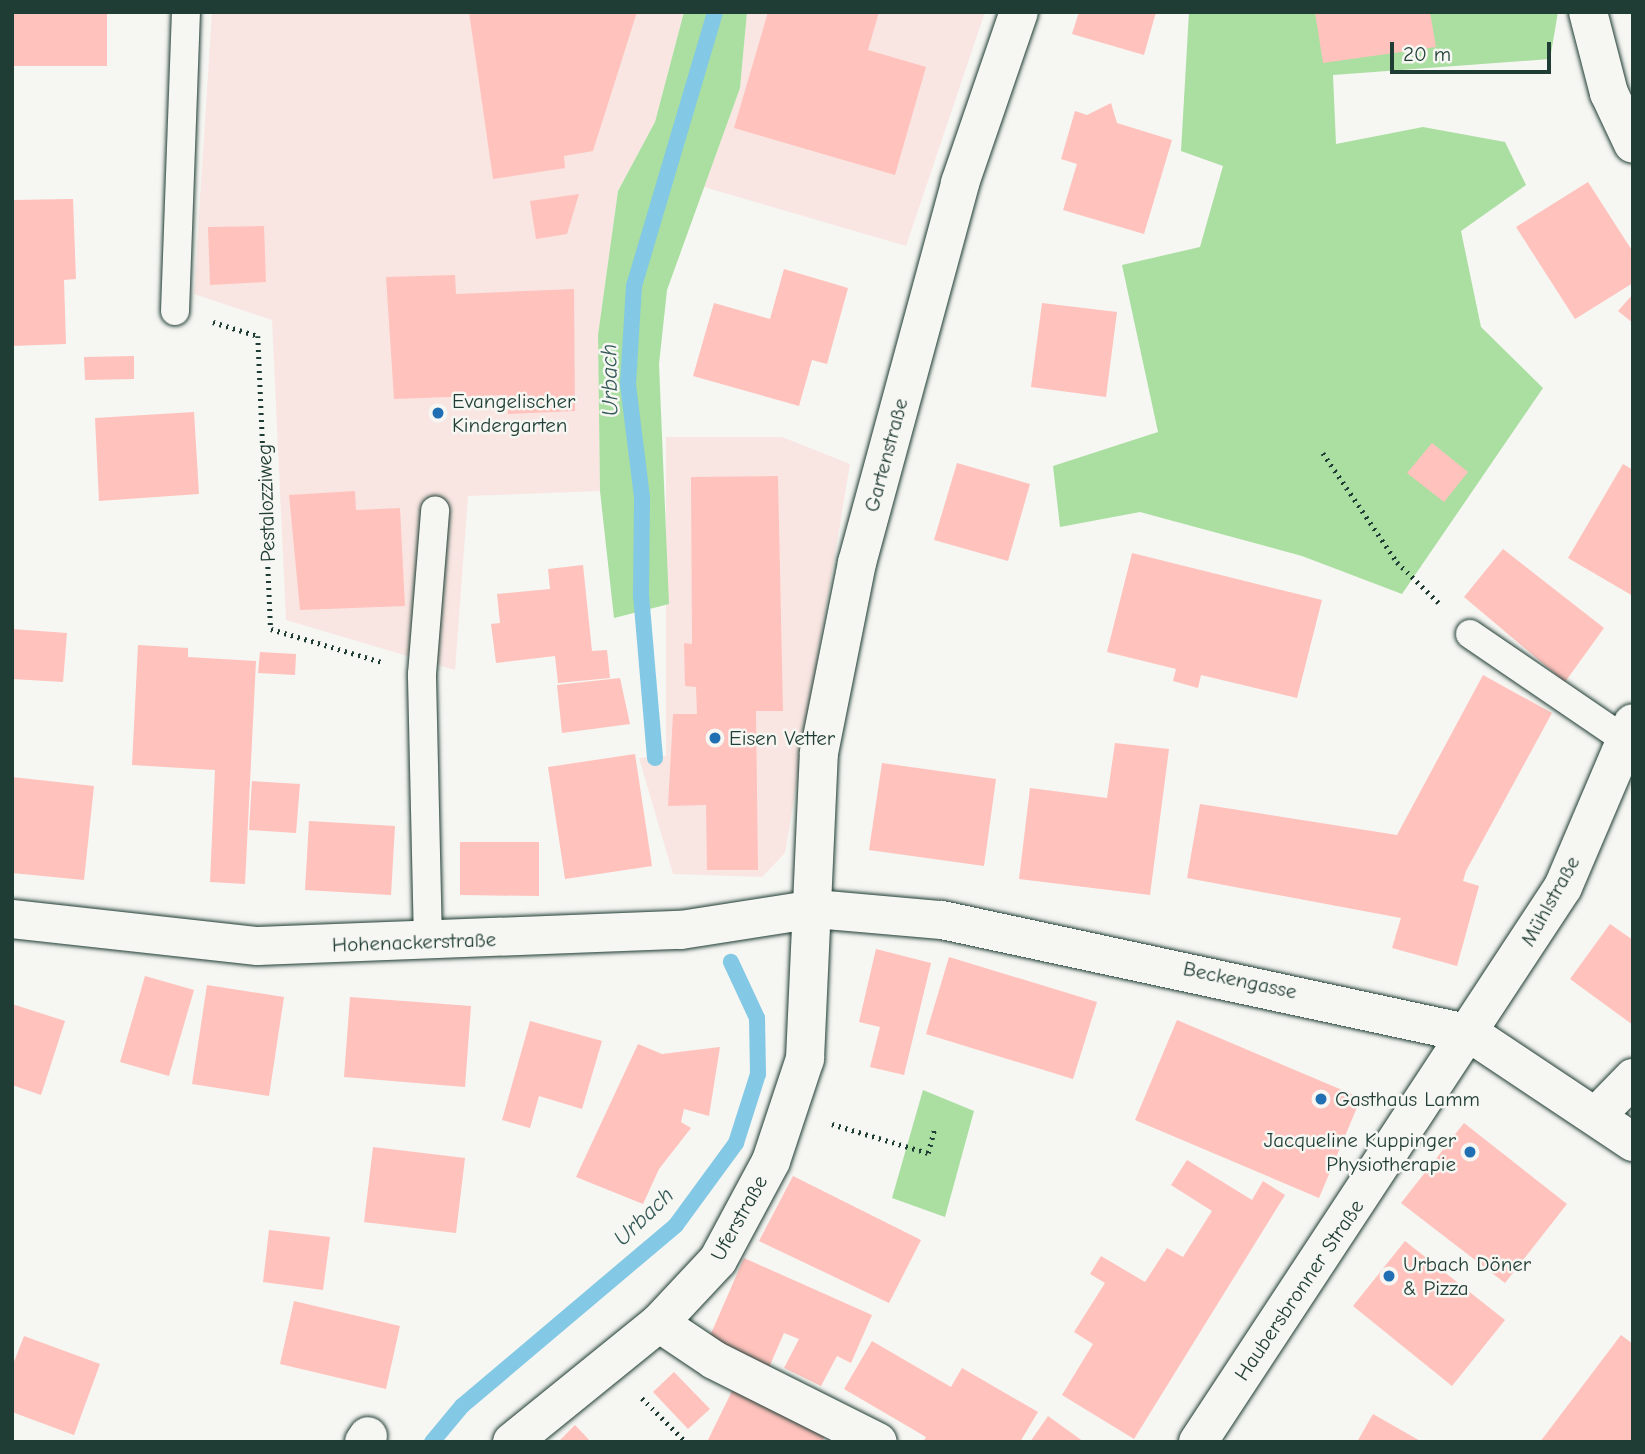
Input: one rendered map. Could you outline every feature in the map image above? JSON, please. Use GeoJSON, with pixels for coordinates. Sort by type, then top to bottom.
{"type":"FeatureCollection","features":[{"type":"Feature","properties":{"kind":"street","name":"Gartenstraße"},"geometry":{"type":"LineString","coordinates":[[815,909],[819,753],[857,563],[960,183],[1019,12]]}},
{"type":"Feature","properties":{"kind":"street"},"geometry":{"type":"LineString","coordinates":[[1588,12],[1609,93],[1633,144]]}},
{"type":"Feature","properties":{"kind":"street","name":"Mühlstraße"},"geometry":{"type":"LineString","coordinates":[[1471,1034],[1563,887],[1629,731]]}},
{"type":"Feature","properties":{"kind":"street","name":"Hohenackerstraße"},"geometry":{"type":"LineString","coordinates":[[12,919],[258,946],[428,942],[681,930],[815,909]]}},
{"type":"Feature","properties":{"kind":"street","name":"Beckengasse"},"geometry":{"type":"LineString","coordinates":[[815,909],[942,919],[1471,1034],[1597,1115],[1633,1142]]}},
{"type":"Feature","properties":{"kind":"street","name":"Uferstraße"},"geometry":{"type":"LineString","coordinates":[[512,1442],[606,1363],[659,1323],[719,1260],[771,1161],[805,1059],[815,909]]}},
{"type":"Feature","properties":{"kind":"street","name":"Haubersbronner Straße"},"geometry":{"type":"LineString","coordinates":[[1198,1442],[1471,1034]]}},
{"type":"Feature","properties":{"kind":"street"},"geometry":{"type":"LineString","coordinates":[[1597,1115],[1633,1078]]}},
{"type":"Feature","properties":{"kind":"street"},"geometry":{"type":"LineString","coordinates":[[659,1323],[714,1360],[878,1442]]}},
{"type":"Feature","properties":{"kind":"lane"},"geometry":{"type":"LineString","coordinates":[[175,311],[186,12]]}},
{"type":"Feature","properties":{"kind":"lane"},"geometry":{"type":"LineString","coordinates":[[428,942],[422,674],[435,512]]}},
{"type":"Feature","properties":{"kind":"lane"},"geometry":{"type":"LineString","coordinates":[[1470,634],[1629,731]]}},
{"type":"Feature","properties":{"kind":"path","name":"Pestalozziweg"},"geometry":{"type":"LineString","coordinates":[[175,311],[258,335],[271,629],[422,674]]}},
{"type":"Feature","properties":{"kind":"path"},"geometry":{"type":"LineString","coordinates":[[1323,453],[1397,562],[1470,634]]}},
{"type":"Feature","properties":{"kind":"path"},"geometry":{"type":"LineString","coordinates":[[787,1112],[928,1153],[934,1130]]}},
{"type":"Feature","properties":{"kind":"path"},"geometry":{"type":"LineString","coordinates":[[606,1363],[686,1442]]}},
{"type":"Feature","properties":{"kind":"shaded area","name":"Evangelischer Kindergarten"},"geometry":{"type":"Polygon","coordinates":[[[212,12],[684,12],[655,122],[618,191],[598,335],[600,491],[468,496],[455,670],[286,620],[272,320],[194,294],[212,12]]]}},
{"type":"Feature","properties":{"kind":"shaded area"},"geometry":{"type":"Polygon","coordinates":[[[747,12],[985,12],[906,246],[704,187],[740,88],[747,12]]]}},
{"type":"Feature","properties":{"kind":"shaded area"},"geometry":{"type":"Polygon","coordinates":[[[666,437],[782,437],[850,464],[785,853],[762,877],[673,874],[639,758],[666,756],[666,437]]]}},
{"type":"Feature","properties":{"kind":"green space"},"geometry":{"type":"Polygon","coordinates":[[[684,12],[747,12],[740,88],[667,290],[659,364],[669,604],[614,618],[600,491],[598,335],[618,191],[655,122],[684,12]]]}},
{"type":"Feature","properties":{"kind":"green space"},"geometry":{"type":"Polygon","coordinates":[[[1189,12],[1558,12],[1550,59],[1333,75],[1336,144],[1423,127],[1505,142],[1526,185],[1461,231],[1481,327],[1543,388],[1402,594],[1302,556],[1140,512],[1060,527],[1053,466],[1158,432],[1122,265],[1200,247],[1223,166],[1181,151],[1189,12]]]}},
{"type":"Feature","properties":{"kind":"green space"},"geometry":{"type":"Polygon","coordinates":[[[923,1090],[974,1111],[945,1217],[892,1198],[923,1090]]]}},
{"type":"Feature","properties":{"kind":"building"},"geometry":{"type":"Polygon","coordinates":[[[12,12],[107,12],[107,66],[12,66],[12,12]]]}},
{"type":"Feature","properties":{"kind":"building"},"geometry":{"type":"Polygon","coordinates":[[[469,12],[637,12],[593,151],[564,156],[565,168],[493,179],[469,12]]]}},
{"type":"Feature","properties":{"kind":"building"},"geometry":{"type":"Polygon","coordinates":[[[768,12],[879,12],[868,50],[926,67],[895,175],[734,128],[768,12]]]}},
{"type":"Feature","properties":{"kind":"building"},"geometry":{"type":"Polygon","coordinates":[[[1079,12],[1156,12],[1144,55],[1072,34],[1079,12]]]}},
{"type":"Feature","properties":{"kind":"building"},"geometry":{"type":"Polygon","coordinates":[[[1315,12],[1430,12],[1436,47],[1323,63],[1315,12]]]}},
{"type":"Feature","properties":{"kind":"building"},"geometry":{"type":"Polygon","coordinates":[[[1111,103],[1117,123],[1172,140],[1144,234],[1063,210],[1077,164],[1061,159],[1075,111],[1087,115],[1111,103]]]}},
{"type":"Feature","properties":{"kind":"building"},"geometry":{"type":"Polygon","coordinates":[[[1588,182],[1633,252],[1633,283],[1575,319],[1516,227],[1588,182]]]}},
{"type":"Feature","properties":{"kind":"building"},"geometry":{"type":"Polygon","coordinates":[[[579,194],[567,234],[536,239],[530,201],[579,194]]]}},
{"type":"Feature","properties":{"kind":"building"},"geometry":{"type":"Polygon","coordinates":[[[73,199],[76,279],[64,280],[66,344],[12,346],[12,200],[73,199]]]}},
{"type":"Feature","properties":{"kind":"building"},"geometry":{"type":"Polygon","coordinates":[[[264,226],[266,282],[210,285],[208,227],[264,226]]]}},
{"type":"Feature","properties":{"kind":"building"},"geometry":{"type":"Polygon","coordinates":[[[784,269],[848,288],[827,364],[812,360],[799,406],[693,376],[714,303],[770,319],[784,269]]]}},
{"type":"Feature","properties":{"kind":"building"},"geometry":{"type":"Polygon","coordinates":[[[455,275],[456,294],[574,289],[575,411],[508,414],[507,395],[394,399],[386,277],[455,275]]]}},
{"type":"Feature","properties":{"kind":"building"},"geometry":{"type":"Polygon","coordinates":[[[1633,294],[1633,323],[1618,311],[1633,294]]]}},
{"type":"Feature","properties":{"kind":"building"},"geometry":{"type":"Polygon","coordinates":[[[1042,303],[1117,312],[1106,397],[1031,387],[1042,303]]]}},
{"type":"Feature","properties":{"kind":"building"},"geometry":{"type":"Polygon","coordinates":[[[134,356],[134,379],[85,380],[84,357],[134,356]]]}},
{"type":"Feature","properties":{"kind":"building"},"geometry":{"type":"Polygon","coordinates":[[[194,412],[199,494],[99,501],[95,418],[194,412]]]}},
{"type":"Feature","properties":{"kind":"building"},"geometry":{"type":"Polygon","coordinates":[[[1432,443],[1468,472],[1444,502],[1407,473],[1432,443]]]}},
{"type":"Feature","properties":{"kind":"building"},"geometry":{"type":"Polygon","coordinates":[[[957,463],[1030,484],[1008,561],[934,540],[957,463]]]}},
{"type":"Feature","properties":{"kind":"building"},"geometry":{"type":"Polygon","coordinates":[[[1623,464],[1633,470],[1633,596],[1568,558],[1623,464]]]}},
{"type":"Feature","properties":{"kind":"building"},"geometry":{"type":"Polygon","coordinates":[[[778,476],[783,711],[756,711],[758,870],[707,870],[706,805],[668,806],[673,714],[697,714],[696,687],[685,686],[684,643],[692,644],[691,477],[778,476]]]}},
{"type":"Feature","properties":{"kind":"building"},"geometry":{"type":"Polygon","coordinates":[[[355,491],[356,510],[400,508],[405,606],[300,610],[289,495],[355,491]]]}},
{"type":"Feature","properties":{"kind":"building"},"geometry":{"type":"Polygon","coordinates":[[[1503,549],[1604,628],[1565,682],[1464,597],[1503,549]]]}},
{"type":"Feature","properties":{"kind":"building"},"geometry":{"type":"Polygon","coordinates":[[[1132,553],[1322,600],[1297,698],[1201,675],[1198,688],[1173,681],[1176,669],[1107,652],[1132,553]]]}},
{"type":"Feature","properties":{"kind":"building"},"geometry":{"type":"Polygon","coordinates":[[[583,565],[592,651],[607,650],[610,678],[558,683],[555,656],[496,663],[491,624],[500,623],[497,594],[550,589],[548,569],[583,565]]]}},
{"type":"Feature","properties":{"kind":"building"},"geometry":{"type":"Polygon","coordinates":[[[12,629],[67,633],[63,682],[12,679],[12,629]]]}},
{"type":"Feature","properties":{"kind":"building"},"geometry":{"type":"Polygon","coordinates":[[[138,645],[188,648],[188,657],[256,661],[245,884],[210,882],[215,770],[132,765],[138,645]]]}},
{"type":"Feature","properties":{"kind":"building"},"geometry":{"type":"Polygon","coordinates":[[[260,652],[296,654],[295,675],[258,673],[260,652]]]}},
{"type":"Feature","properties":{"kind":"building"},"geometry":{"type":"Polygon","coordinates":[[[1483,675],[1552,713],[1466,871],[1463,881],[1479,886],[1457,966],[1392,948],[1401,918],[1187,878],[1200,804],[1397,835],[1483,675]]]}},
{"type":"Feature","properties":{"kind":"building"},"geometry":{"type":"Polygon","coordinates":[[[620,678],[630,724],[562,733],[557,685],[620,678]]]}},
{"type":"Feature","properties":{"kind":"building"},"geometry":{"type":"Polygon","coordinates":[[[1115,743],[1169,749],[1150,895],[1019,879],[1030,788],[1107,798],[1115,743]]]}},
{"type":"Feature","properties":{"kind":"building"},"geometry":{"type":"Polygon","coordinates":[[[635,754],[652,866],[565,879],[548,767],[635,754]]]}},
{"type":"Feature","properties":{"kind":"building"},"geometry":{"type":"Polygon","coordinates":[[[882,763],[996,779],[984,866],[869,850],[882,763]]]}},
{"type":"Feature","properties":{"kind":"building"},"geometry":{"type":"Polygon","coordinates":[[[12,777],[94,786],[84,880],[12,873],[12,777]]]}},
{"type":"Feature","properties":{"kind":"building"},"geometry":{"type":"Polygon","coordinates":[[[252,781],[300,784],[296,833],[249,830],[252,781]]]}},
{"type":"Feature","properties":{"kind":"building"},"geometry":{"type":"Polygon","coordinates":[[[309,821],[395,826],[391,895],[305,890],[309,821]]]}},
{"type":"Feature","properties":{"kind":"building"},"geometry":{"type":"Polygon","coordinates":[[[460,842],[539,842],[539,896],[460,895],[460,842]]]}},
{"type":"Feature","properties":{"kind":"building"},"geometry":{"type":"Polygon","coordinates":[[[1610,924],[1633,940],[1633,1025],[1570,979],[1610,924]]]}},
{"type":"Feature","properties":{"kind":"building"},"geometry":{"type":"Polygon","coordinates":[[[876,949],[931,963],[904,1075],[870,1067],[880,1027],[859,1022],[876,949]]]}},
{"type":"Feature","properties":{"kind":"building"},"geometry":{"type":"Polygon","coordinates":[[[949,957],[1097,1002],[1073,1079],[926,1034],[949,957]]]}},
{"type":"Feature","properties":{"kind":"building"},"geometry":{"type":"Polygon","coordinates":[[[145,976],[194,990],[169,1076],[120,1062],[145,976]]]}},
{"type":"Feature","properties":{"kind":"building"},"geometry":{"type":"Polygon","coordinates":[[[207,985],[284,997],[269,1096],[192,1084],[207,985]]]}},
{"type":"Feature","properties":{"kind":"building"},"geometry":{"type":"Polygon","coordinates":[[[350,997],[471,1006],[465,1087],[344,1077],[350,997]]]}},
{"type":"Feature","properties":{"kind":"building"},"geometry":{"type":"Polygon","coordinates":[[[12,1004],[65,1021],[41,1095],[12,1085],[12,1004]]]}},
{"type":"Feature","properties":{"kind":"building"},"geometry":{"type":"Polygon","coordinates":[[[1177,1020],[1361,1098],[1319,1198],[1135,1120],[1177,1020]]]}},
{"type":"Feature","properties":{"kind":"building"},"geometry":{"type":"Polygon","coordinates":[[[530,1021],[602,1041],[582,1109],[539,1096],[530,1128],[502,1120],[530,1021]]]}},
{"type":"Feature","properties":{"kind":"building"},"geometry":{"type":"Polygon","coordinates":[[[638,1044],[662,1054],[720,1047],[709,1116],[684,1109],[681,1122],[691,1128],[659,1169],[643,1204],[576,1177],[638,1044]]]}},
{"type":"Feature","properties":{"kind":"building"},"geometry":{"type":"Polygon","coordinates":[[[1464,1123],[1567,1204],[1505,1283],[1401,1203],[1464,1123]]]}},
{"type":"Feature","properties":{"kind":"building"},"geometry":{"type":"Polygon","coordinates":[[[373,1147],[465,1158],[456,1233],[364,1222],[373,1147]]]}},
{"type":"Feature","properties":{"kind":"building"},"geometry":{"type":"Polygon","coordinates":[[[1187,1160],[1252,1200],[1263,1181],[1285,1195],[1134,1439],[1062,1395],[1093,1344],[1074,1332],[1105,1283],[1090,1274],[1101,1256],[1145,1282],[1167,1248],[1183,1257],[1212,1211],[1171,1185],[1187,1160]]]}},
{"type":"Feature","properties":{"kind":"building"},"geometry":{"type":"Polygon","coordinates":[[[793,1176],[921,1240],[889,1303],[759,1241],[793,1176]]]}},
{"type":"Feature","properties":{"kind":"building"},"geometry":{"type":"Polygon","coordinates":[[[269,1230],[330,1237],[323,1290],[263,1282],[269,1230]]]}},
{"type":"Feature","properties":{"kind":"building"},"geometry":{"type":"Polygon","coordinates":[[[1405,1241],[1505,1320],[1452,1386],[1353,1306],[1405,1241]]]}},
{"type":"Feature","properties":{"kind":"building"},"geometry":{"type":"Polygon","coordinates":[[[744,1258],[872,1315],[851,1363],[837,1356],[821,1386],[784,1368],[799,1339],[784,1333],[767,1372],[706,1345],[744,1258]]]}},
{"type":"Feature","properties":{"kind":"building"},"geometry":{"type":"Polygon","coordinates":[[[294,1301],[400,1326],[386,1389],[280,1364],[294,1301]]]}},
{"type":"Feature","properties":{"kind":"building"},"geometry":{"type":"Polygon","coordinates":[[[1621,1335],[1633,1344],[1633,1442],[1540,1442],[1621,1335]]]}},
{"type":"Feature","properties":{"kind":"building"},"geometry":{"type":"Polygon","coordinates":[[[24,1336],[100,1364],[74,1435],[12,1412],[12,1367],[24,1336]]]}},
{"type":"Feature","properties":{"kind":"building"},"geometry":{"type":"Polygon","coordinates":[[[872,1341],[951,1387],[962,1368],[1038,1412],[1020,1442],[923,1442],[926,1437],[844,1389],[872,1341]]]}},
{"type":"Feature","properties":{"kind":"building"},"geometry":{"type":"Polygon","coordinates":[[[674,1372],[710,1409],[688,1429],[653,1392],[674,1372]]]}},
{"type":"Feature","properties":{"kind":"building"},"geometry":{"type":"Polygon","coordinates":[[[733,1389],[826,1434],[822,1442],[707,1442],[733,1389]]]}},
{"type":"Feature","properties":{"kind":"building"},"geometry":{"type":"Polygon","coordinates":[[[1373,1414],[1422,1442],[1357,1442],[1373,1414]]]}},
{"type":"Feature","properties":{"kind":"building"},"geometry":{"type":"Polygon","coordinates":[[[1048,1416],[1084,1442],[1030,1442],[1048,1416]]]}},
{"type":"Feature","properties":{"kind":"building"},"geometry":{"type":"Polygon","coordinates":[[[575,1425],[591,1442],[558,1442],[575,1425]]]}},
{"type":"Feature","properties":{"kind":"waterway","name":"Urbach"},"geometry":{"type":"LineString","coordinates":[[655,758],[641,596],[642,497],[628,384],[634,286],[715,12]]}},
{"type":"Feature","properties":{"kind":"waterway","name":"Urbach"},"geometry":{"type":"LineString","coordinates":[[432,1442],[462,1406],[676,1225],[736,1143],[758,1074],[757,1018],[731,962]]}},
{"type":"Feature","properties":{"kind":"place","name":"Evangelischer Kindergarten"},"geometry":{"type":"Point","coordinates":[438,413]}},
{"type":"Feature","properties":{"kind":"place","name":"Eisen Vetter"},"geometry":{"type":"Point","coordinates":[715,738]}},
{"type":"Feature","properties":{"kind":"place","name":"Gasthaus Lamm"},"geometry":{"type":"Point","coordinates":[1321,1099]}},
{"type":"Feature","properties":{"kind":"place","name":"Jacqueline Kuppinger Physiotherapie"},"geometry":{"type":"Point","coordinates":[1470,1152]}},
{"type":"Feature","properties":{"kind":"place","name":"Urbach Döner & Pizza"},"geometry":{"type":"Point","coordinates":[1389,1276]}}]}
